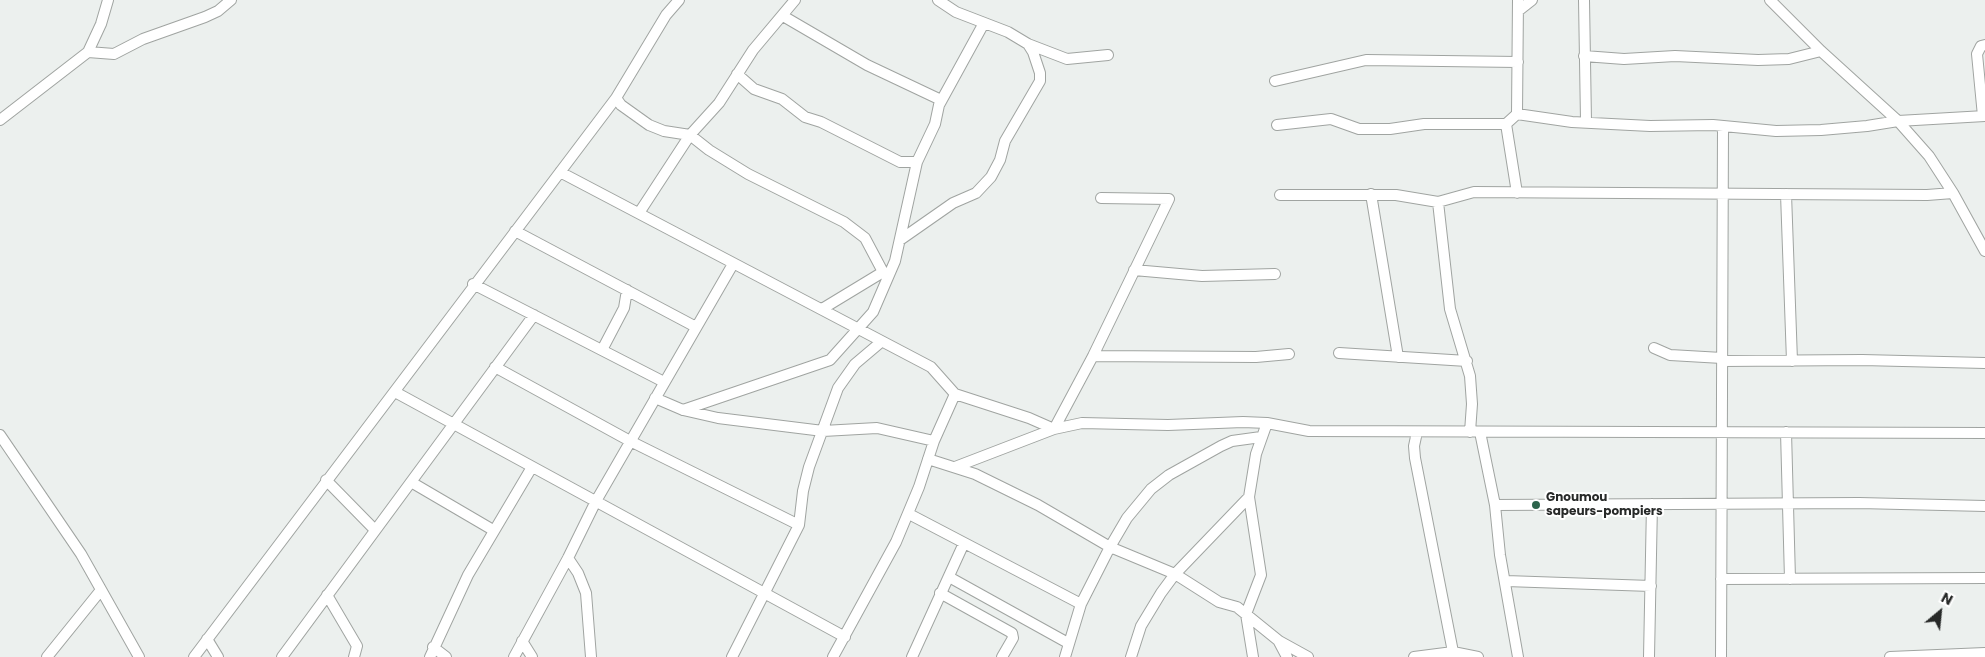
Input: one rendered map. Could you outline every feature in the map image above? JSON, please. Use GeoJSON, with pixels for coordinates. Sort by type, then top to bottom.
{"type":"FeatureCollection","features":[{"type":"Feature","properties":{"kind":"street"},"geometry":{"type":"LineString","coordinates":[[0,120],[88,52],[102,24],[108,0]]}},
{"type":"Feature","properties":{"kind":"street"},"geometry":{"type":"LineString","coordinates":[[88,52],[114,54],[143,39],[205,17],[218,11],[231,0]]}},
{"type":"Feature","properties":{"kind":"street"},"geometry":{"type":"LineString","coordinates":[[194,657],[326,480],[395,392],[473,284],[616,98],[666,15],[679,0]]}},
{"type":"Feature","properties":{"kind":"street"},"geometry":{"type":"LineString","coordinates":[[638,213],[690,134],[719,103],[753,50],[795,0]]}},
{"type":"Feature","properties":{"kind":"street"},"geometry":{"type":"LineString","coordinates":[[938,0],[956,12],[1008,32],[1028,44],[1067,59],[1108,55]]}},
{"type":"Feature","properties":{"kind":"street"},"geometry":{"type":"LineString","coordinates":[[1277,125],[1331,119],[1359,129],[1390,129],[1424,124],[1506,124],[1517,114],[1518,0]]}},
{"type":"Feature","properties":{"kind":"street"},"geometry":{"type":"LineString","coordinates":[[1518,11],[1532,0]]}},
{"type":"Feature","properties":{"kind":"street"},"geometry":{"type":"LineString","coordinates":[[1584,0],[1586,121]]}},
{"type":"Feature","properties":{"kind":"street"},"geometry":{"type":"LineString","coordinates":[[1770,0],[1898,121],[1929,156],[1953,193],[1985,251]]}},
{"type":"Feature","properties":{"kind":"street"},"geometry":{"type":"LineString","coordinates":[[783,16],[867,65],[941,100]]}},
{"type":"Feature","properties":{"kind":"street"},"geometry":{"type":"LineString","coordinates":[[683,410],[830,360],[873,312],[900,240],[917,162],[935,124],[941,100],[984,23]]}},
{"type":"Feature","properties":{"kind":"street"},"geometry":{"type":"LineString","coordinates":[[900,240],[953,203],[976,193],[991,177],[1000,160],[1005,141],[1040,82],[1040,73],[1034,52],[1028,44]]}},
{"type":"Feature","properties":{"kind":"street"},"geometry":{"type":"LineString","coordinates":[[1517,114],[1558,121],[1586,121],[1650,126],[1723,126],[1755,130],[1800,131],[1867,126],[1898,121],[1984,116],[1976,54],[1981,46],[1985,45]]}},
{"type":"Feature","properties":{"kind":"street"},"geometry":{"type":"LineString","coordinates":[[1584,56],[1624,59],[1675,56],[1758,60],[1789,59],[1822,51]]}},
{"type":"Feature","properties":{"kind":"street"},"geometry":{"type":"LineString","coordinates":[[1275,81],[1366,60],[1518,62]]}},
{"type":"Feature","properties":{"kind":"street"},"geometry":{"type":"LineString","coordinates":[[737,74],[754,89],[782,99],[805,117],[821,122],[900,162],[917,162]]}},
{"type":"Feature","properties":{"kind":"street"},"geometry":{"type":"LineString","coordinates":[[616,98],[621,105],[649,125],[664,131],[690,134],[709,150],[748,174],[844,222],[860,232],[886,274]]}},
{"type":"Feature","properties":{"kind":"street"},"geometry":{"type":"LineString","coordinates":[[1506,124],[1517,193]]}},
{"type":"Feature","properties":{"kind":"street"},"geometry":{"type":"LineString","coordinates":[[1721,657],[1723,126]]}},
{"type":"Feature","properties":{"kind":"street"},"geometry":{"type":"LineString","coordinates":[[560,172],[931,367],[956,394],[1029,418],[1054,429]]}},
{"type":"Feature","properties":{"kind":"street"},"geometry":{"type":"LineString","coordinates":[[1280,195],[1396,195],[1438,202],[1474,192],[1953,193]]}},
{"type":"Feature","properties":{"kind":"street"},"geometry":{"type":"LineString","coordinates":[[1371,194],[1398,357]]}},
{"type":"Feature","properties":{"kind":"street"},"geometry":{"type":"LineString","coordinates":[[1786,194],[1792,360]]}},
{"type":"Feature","properties":{"kind":"street"},"geometry":{"type":"LineString","coordinates":[[1054,429],[1093,356],[1169,199],[1101,198]]}},
{"type":"Feature","properties":{"kind":"street"},"geometry":{"type":"LineString","coordinates":[[1438,202],[1450,308],[1467,361],[1472,387],[1475,432],[1495,505],[1500,555],[1518,657]]}},
{"type":"Feature","properties":{"kind":"street"},"geometry":{"type":"LineString","coordinates":[[515,231],[696,327]]}},
{"type":"Feature","properties":{"kind":"street"},"geometry":{"type":"LineString","coordinates":[[514,657],[568,558],[596,501],[733,264]]}},
{"type":"Feature","properties":{"kind":"street"},"geometry":{"type":"LineString","coordinates":[[1134,270],[1202,276],[1275,274]]}},
{"type":"Feature","properties":{"kind":"street"},"geometry":{"type":"LineString","coordinates":[[822,309],[886,274]]}},
{"type":"Feature","properties":{"kind":"street"},"geometry":{"type":"LineString","coordinates":[[473,284],[664,382]]}},
{"type":"Feature","properties":{"kind":"street"},"geometry":{"type":"LineString","coordinates":[[602,350],[624,308],[627,290]]}},
{"type":"Feature","properties":{"kind":"street"},"geometry":{"type":"LineString","coordinates":[[282,657],[534,315]]}},
{"type":"Feature","properties":{"kind":"street"},"geometry":{"type":"LineString","coordinates":[[732,657],[763,592],[798,526],[807,475],[838,388],[855,364],[881,342]]}},
{"type":"Feature","properties":{"kind":"street"},"geometry":{"type":"LineString","coordinates":[[1654,348],[1670,355],[1722,360],[1985,363]]}},
{"type":"Feature","properties":{"kind":"street"},"geometry":{"type":"LineString","coordinates":[[1339,353],[1467,361]]}},
{"type":"Feature","properties":{"kind":"street"},"geometry":{"type":"LineString","coordinates":[[1093,356],[1256,357],[1290,354]]}},
{"type":"Feature","properties":{"kind":"street"},"geometry":{"type":"LineString","coordinates":[[496,367],[630,441],[676,462],[798,526]]}},
{"type":"Feature","properties":{"kind":"street"},"geometry":{"type":"LineString","coordinates":[[395,392],[846,636]]}},
{"type":"Feature","properties":{"kind":"street"},"geometry":{"type":"LineString","coordinates":[[833,657],[896,542],[909,514],[934,442],[956,394]]}},
{"type":"Feature","properties":{"kind":"street"},"geometry":{"type":"LineString","coordinates":[[655,398],[683,410],[718,418],[823,431],[877,428],[934,442]]}},
{"type":"Feature","properties":{"kind":"street"},"geometry":{"type":"LineString","coordinates":[[954,467],[1054,429],[1082,423],[1168,425],[1267,423],[1309,431],[1985,433]]}},
{"type":"Feature","properties":{"kind":"street"},"geometry":{"type":"LineString","coordinates":[[1253,657],[1246,614],[1261,575],[1250,497],[1256,454],[1267,423]]}},
{"type":"Feature","properties":{"kind":"street"},"geometry":{"type":"LineString","coordinates":[[1417,432],[1414,446],[1415,458],[1453,652]]}},
{"type":"Feature","properties":{"kind":"street"},"geometry":{"type":"LineString","coordinates":[[1786,432],[1790,579]]}},
{"type":"Feature","properties":{"kind":"street"},"geometry":{"type":"LineString","coordinates":[[0,435],[81,554],[139,657]]}},
{"type":"Feature","properties":{"kind":"street"},"geometry":{"type":"LineString","coordinates":[[1065,657],[1081,604],[1110,547],[1127,518],[1151,489],[1169,475],[1232,441],[1261,437]]}},
{"type":"Feature","properties":{"kind":"street"},"geometry":{"type":"LineString","coordinates":[[928,459],[975,474],[1019,495],[1110,547],[1175,574],[1219,602],[1237,608],[1279,641],[1308,657]]}},
{"type":"Feature","properties":{"kind":"street"},"geometry":{"type":"LineString","coordinates":[[446,657],[431,652],[493,530],[532,467]]}},
{"type":"Feature","properties":{"kind":"street"},"geometry":{"type":"LineString","coordinates":[[326,480],[375,530]]}},
{"type":"Feature","properties":{"kind":"street"},"geometry":{"type":"LineString","coordinates":[[411,482],[493,530]]}},
{"type":"Feature","properties":{"kind":"street"},"geometry":{"type":"LineString","coordinates":[[1131,657],[1141,626],[1151,606],[1175,574],[1250,497]]}},
{"type":"Feature","properties":{"kind":"street"},"geometry":{"type":"LineString","coordinates":[[1495,505],[1788,503],[1985,506]]}},
{"type":"Feature","properties":{"kind":"street"},"geometry":{"type":"LineString","coordinates":[[1650,657],[1652,504]]}},
{"type":"Feature","properties":{"kind":"street"},"geometry":{"type":"LineString","coordinates":[[909,514],[1081,604]]}},
{"type":"Feature","properties":{"kind":"street"},"geometry":{"type":"LineString","coordinates":[[912,657],[964,543]]}},
{"type":"Feature","properties":{"kind":"street"},"geometry":{"type":"LineString","coordinates":[[568,558],[578,573],[586,593],[591,657]]}},
{"type":"Feature","properties":{"kind":"street"},"geometry":{"type":"LineString","coordinates":[[949,577],[1068,643]]}},
{"type":"Feature","properties":{"kind":"street"},"geometry":{"type":"LineString","coordinates":[[1721,579],[1985,578]]}},
{"type":"Feature","properties":{"kind":"street"},"geometry":{"type":"LineString","coordinates":[[1506,581],[1651,586]]}},
{"type":"Feature","properties":{"kind":"street"},"geometry":{"type":"LineString","coordinates":[[47,657],[101,590]]}},
{"type":"Feature","properties":{"kind":"street"},"geometry":{"type":"LineString","coordinates":[[940,594],[1012,633],[1013,638],[1002,657]]}},
{"type":"Feature","properties":{"kind":"street"},"geometry":{"type":"LineString","coordinates":[[327,595],[357,646],[354,657]]}},
{"type":"Feature","properties":{"kind":"street"},"geometry":{"type":"LineString","coordinates":[[207,639],[218,657]]}},
{"type":"Feature","properties":{"kind":"street"},"geometry":{"type":"LineString","coordinates":[[522,641],[532,657]]}},
{"type":"Feature","properties":{"kind":"street"},"geometry":{"type":"LineString","coordinates":[[1279,641],[1287,657]]}},
{"type":"Feature","properties":{"kind":"street"},"geometry":{"type":"LineString","coordinates":[[1414,657],[1453,652],[1478,657]]}},
{"type":"Feature","properties":{"kind":"street"},"geometry":{"type":"LineString","coordinates":[[1890,657],[1985,653]]}},
{"type":"Feature","properties":{"kind":"place","name":"Gnoumou sapeurs-pompiers"},"geometry":{"type":"Point","coordinates":[1536,505]}}]}
